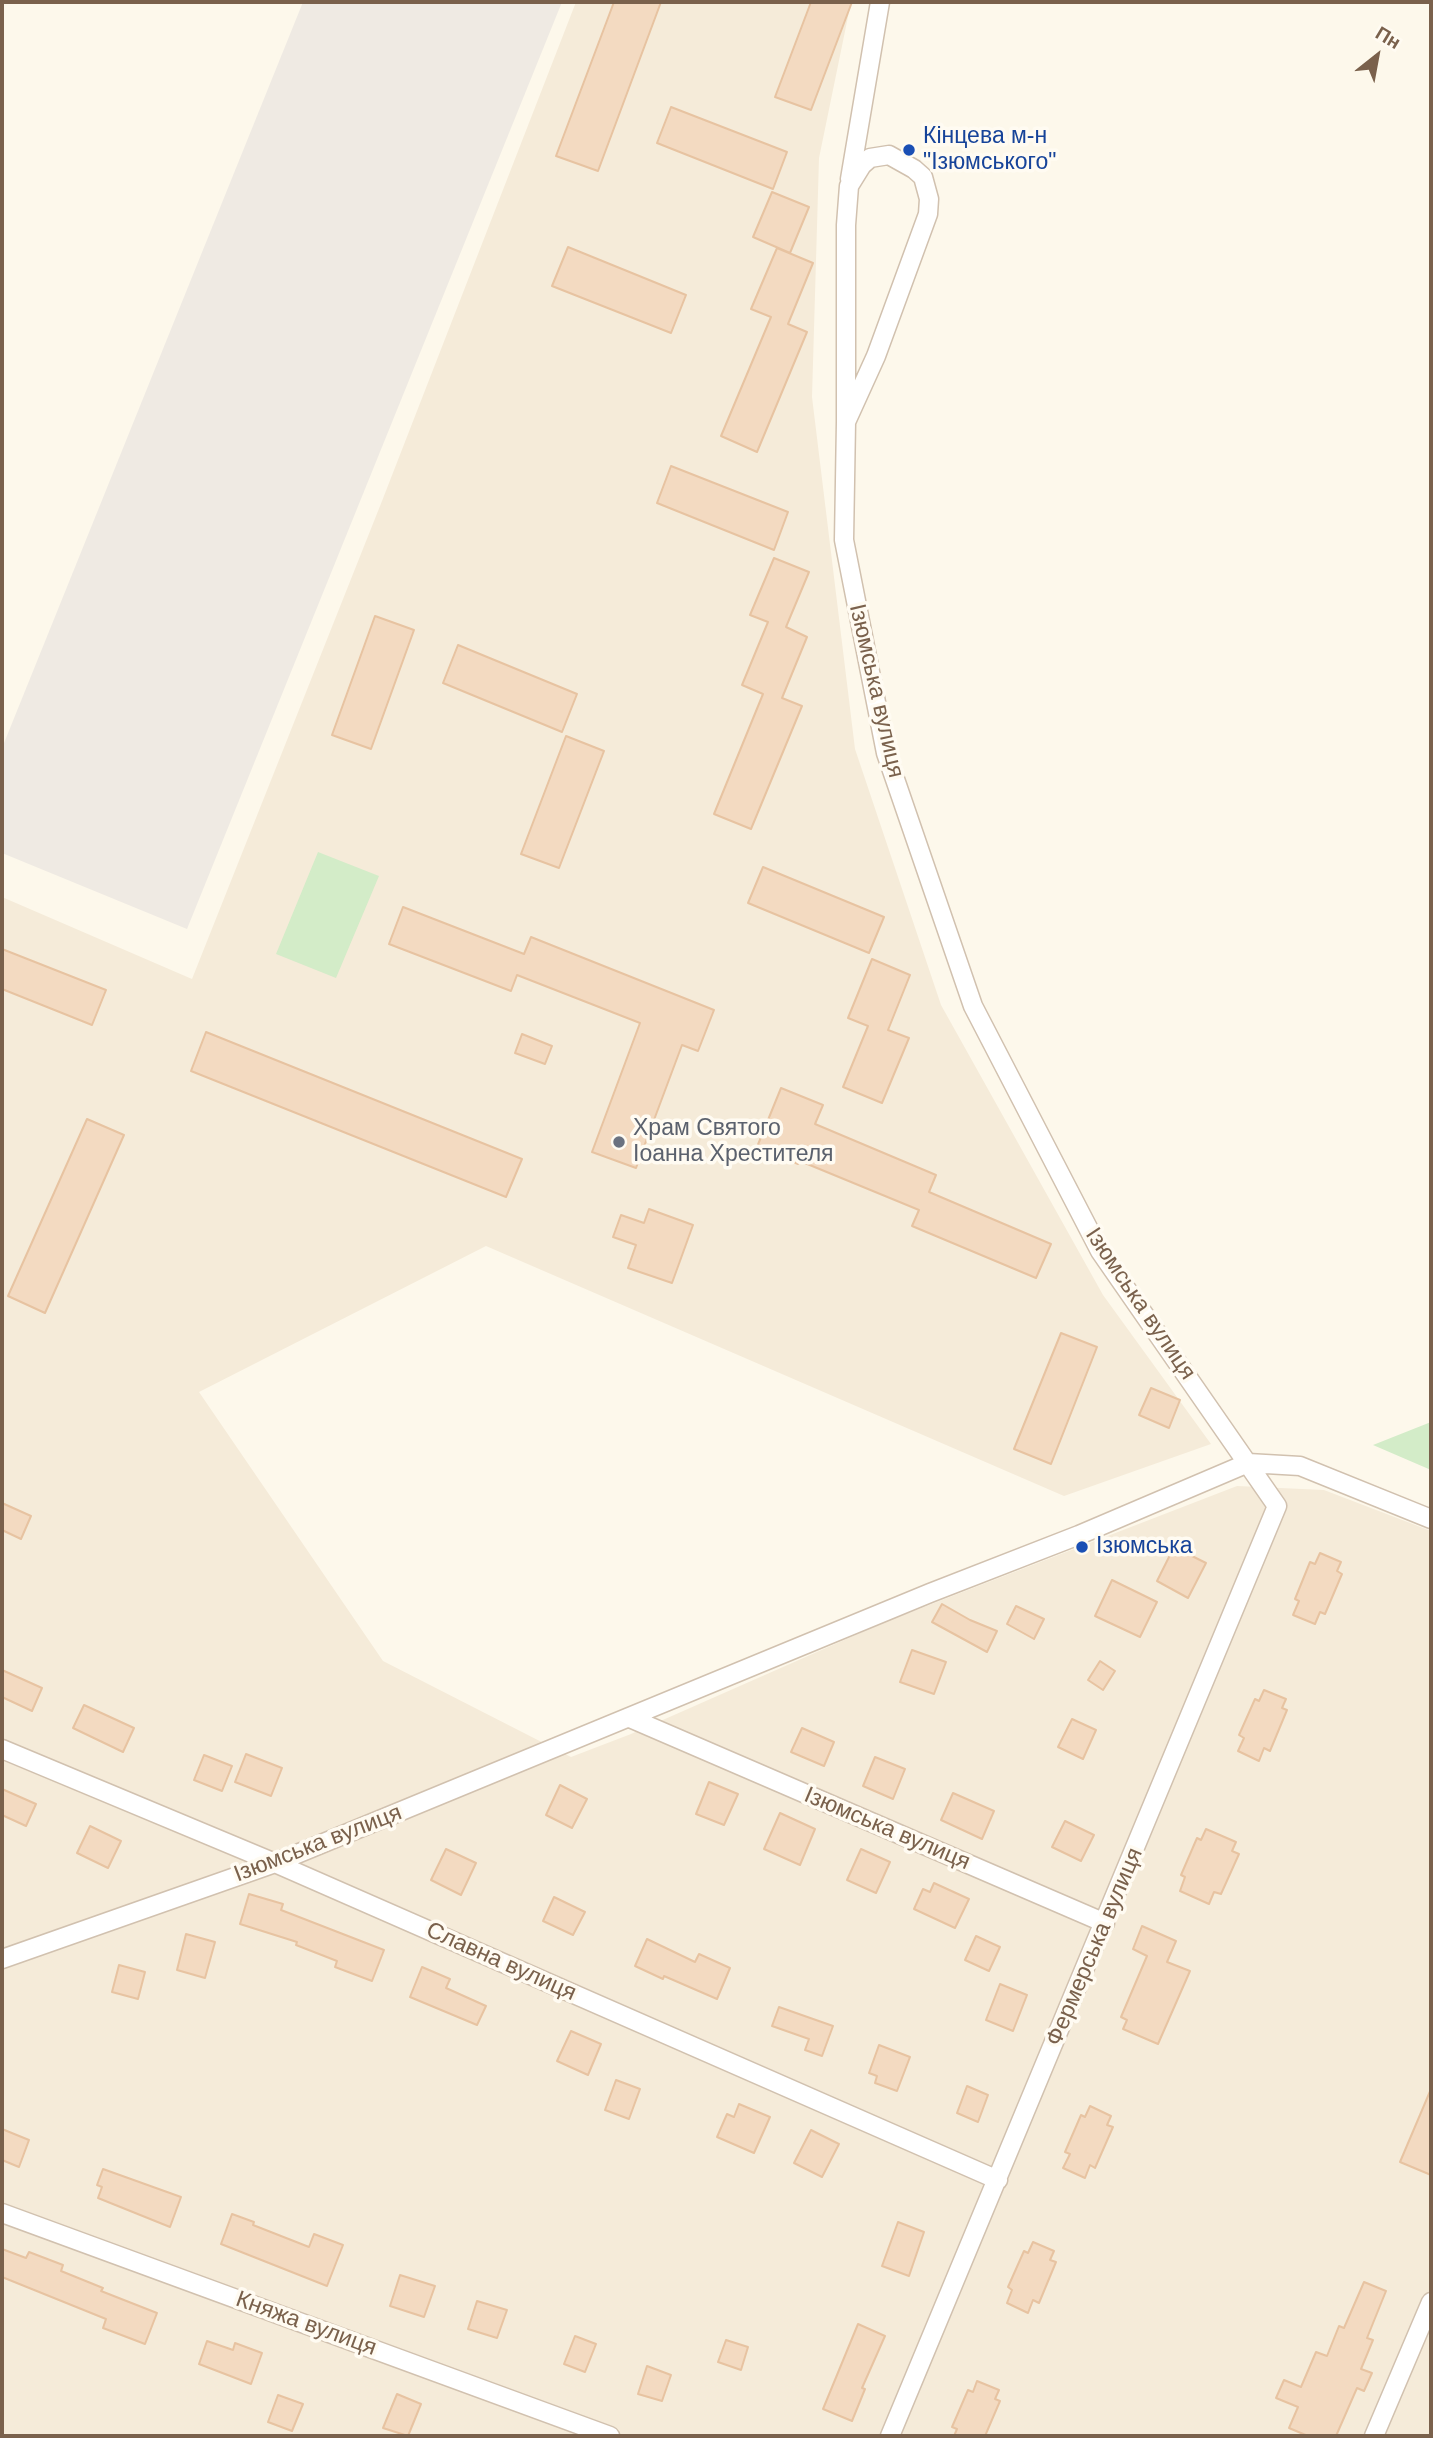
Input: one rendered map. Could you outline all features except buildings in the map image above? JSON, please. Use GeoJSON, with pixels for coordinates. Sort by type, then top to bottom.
{"type":"FeatureCollection","features":[{"type":"Feature","properties":{"kind":"street"},"geometry":{"type":"LineString","coordinates":[[849,186],[880,2]]}},
{"type":"Feature","properties":{"kind":"street","name":"Ізюмська вулиця"},"geometry":{"type":"LineString","coordinates":[[2,1959],[275,1863],[930,1593],[1079,1535],[1248,1463],[1100,1251],[973,1006],[886,752],[844,540],[846,225],[849,186],[862,165],[870,158],[888,155],[923,177],[929,199],[924,225],[876,356],[845,422]]}},
{"type":"Feature","properties":{"kind":"street"},"geometry":{"type":"LineString","coordinates":[[1248,1463],[1300,1466],[1431,1519]]}},
{"type":"Feature","properties":{"kind":"street","name":"Фермерська вулиця"},"geometry":{"type":"LineString","coordinates":[[890,2436],[1277,1506],[1248,1463]]}},
{"type":"Feature","properties":{"kind":"street","name":"Ізюмська вулиця"},"geometry":{"type":"LineString","coordinates":[[631,1718],[1105,1923]]}},
{"type":"Feature","properties":{"kind":"street","name":"Славна вулиця"},"geometry":{"type":"LineString","coordinates":[[2,1749],[275,1863],[998,2180]]}},
{"type":"Feature","properties":{"kind":"street","name":"Княжа вулиця"},"geometry":{"type":"LineString","coordinates":[[2,2213],[610,2436]]}},
{"type":"Feature","properties":{"kind":"street"},"geometry":{"type":"LineString","coordinates":[[1374,2436],[1431,2302]]}},
{"type":"Feature","properties":{"kind":"shaded area"},"geometry":{"type":"Polygon","coordinates":[[[303,2],[562,2],[187,929],[2,853],[2,748],[303,2]]]}},
{"type":"Feature","properties":{"kind":"shaded area"},"geometry":{"type":"Polygon","coordinates":[[[576,2],[851,2],[819,158],[812,397],[855,749],[941,1005],[1103,1295],[1211,1444],[1064,1496],[486,1246],[199,1392],[383,1661],[571,1757],[631,1734],[885,1622],[1237,1486],[1324,1490],[1431,1531],[1431,2436],[2,2436],[2,897],[192,979],[576,2]]]}},
{"type":"Feature","properties":{"kind":"green space"},"geometry":{"type":"Polygon","coordinates":[[[318,852],[379,876],[336,978],[276,954],[318,852]]]}},
{"type":"Feature","properties":{"kind":"green space"},"geometry":{"type":"Polygon","coordinates":[[[1431,1422],[1431,1470],[1373,1445],[1431,1422]]]}},
{"type":"Feature","properties":{"kind":"place","name":"Кінцева м-н \"Ізюмського\""},"geometry":{"type":"Point","coordinates":[909,150]}},
{"type":"Feature","properties":{"kind":"place","name":"Храм Святого Іоанна Хрестителя"},"geometry":{"type":"Point","coordinates":[619,1142]}},
{"type":"Feature","properties":{"kind":"place","name":"Ізюмська"},"geometry":{"type":"Point","coordinates":[1082,1547]}}]}
